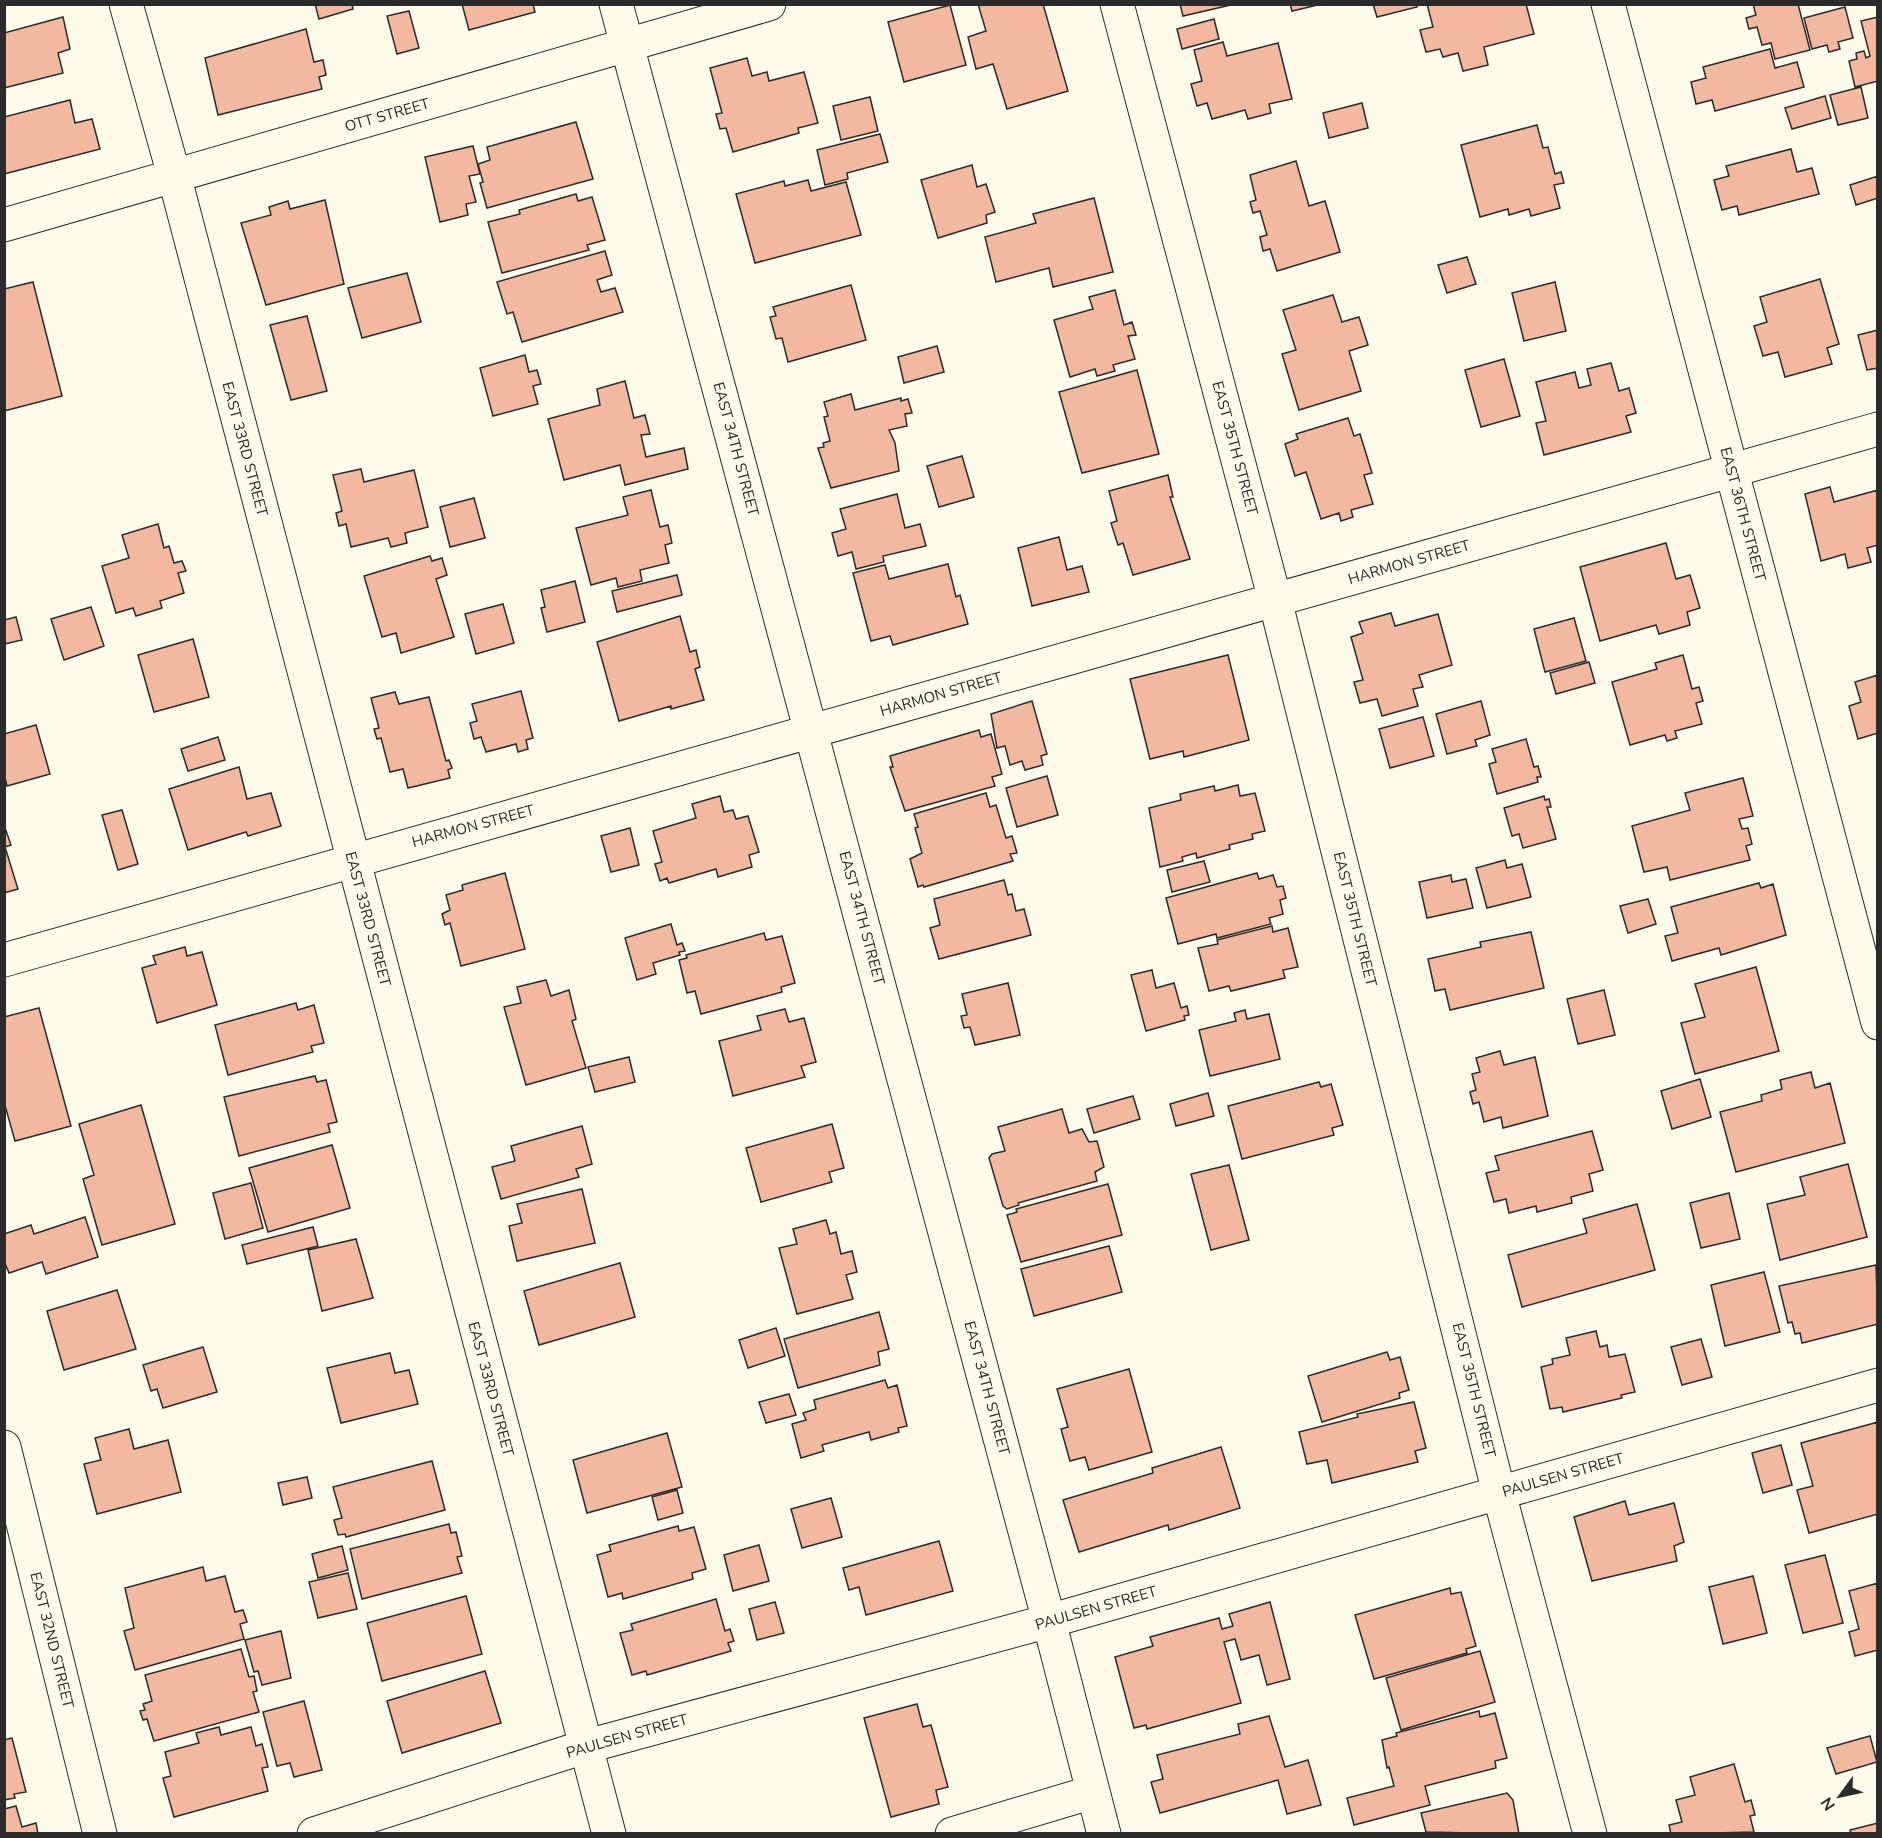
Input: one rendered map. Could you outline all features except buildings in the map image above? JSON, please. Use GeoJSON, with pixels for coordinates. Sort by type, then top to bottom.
{"type":"FeatureCollection","features":[{"type":"Feature","properties":{"kind":"street","name":"EAST 33RD STREET"},"geometry":{"type":"LineString","coordinates":[[126,4],[174,175],[584,1747],[609,1833]]}},
{"type":"Feature","properties":{"kind":"street","name":"EAST 34TH STREET"},"geometry":{"type":"LineString","coordinates":[[616,4],[812,731],[1104,1833]]}},
{"type":"Feature","properties":{"kind":"street","name":"OTT STREET"},"geometry":{"type":"LineString","coordinates":[[4,225],[769,4]]}},
{"type":"Feature","properties":{"kind":"street","name":"EAST 35TH STREET"},"geometry":{"type":"LineString","coordinates":[[1118,4],[1275,600],[1500,1493],[1590,1833]]}},
{"type":"Feature","properties":{"kind":"street","name":"EAST 36TH STREET"},"geometry":{"type":"LineString","coordinates":[[1608,4],[1878,1023]]}},
{"type":"Feature","properties":{"kind":"street","name":"HARMON STREET"},"geometry":{"type":"LineString","coordinates":[[4,960],[352,859],[1878,429]]}},
{"type":"Feature","properties":{"kind":"street","name":"PAULSEN STREET"},"geometry":{"type":"LineString","coordinates":[[314,1833],[584,1747],[1049,1621],[1878,1385]]}},
{"type":"Feature","properties":{"kind":"street","name":"EAST 32ND STREET"},"geometry":{"type":"LineString","coordinates":[[4,1446],[100,1833]]}},
{"type":"Feature","properties":{"kind":"street"},"geometry":{"type":"LineString","coordinates":[[952,1833],[1093,1792]]}}]}
